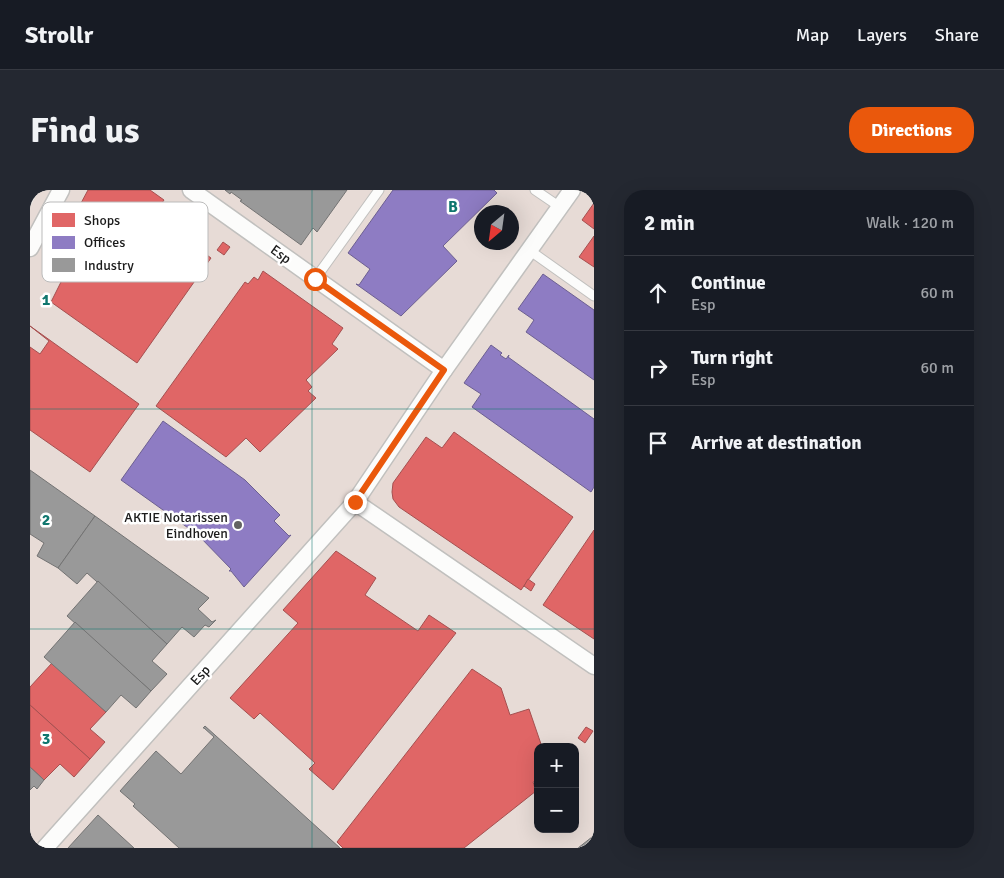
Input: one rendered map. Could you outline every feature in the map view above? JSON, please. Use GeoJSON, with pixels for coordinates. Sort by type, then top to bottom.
{"type":"FeatureCollection","features":[{"type":"Feature","properties":{"kind":"street"},"geometry":{"type":"LineString","coordinates":[[55,202],[61,190]]}},
{"type":"Feature","properties":{"kind":"street","name":"Esp"},"geometry":{"type":"LineString","coordinates":[[191,190],[208,202]]}},
{"type":"Feature","properties":{"kind":"street","name":"Esp"},"geometry":{"type":"LineString","coordinates":[[45,848],[355,502],[444,370],[572,190]]}},
{"type":"Feature","properties":{"kind":"street","name":"Esp"},"geometry":{"type":"LineString","coordinates":[[208,202],[444,370]]}},
{"type":"Feature","properties":{"kind":"street"},"geometry":{"type":"LineString","coordinates":[[30,248],[42,226]]}},
{"type":"Feature","properties":{"kind":"street"},"geometry":{"type":"LineString","coordinates":[[355,502],[594,666]]}},
{"type":"Feature","properties":{"kind":"lane"},"geometry":{"type":"LineString","coordinates":[[315,279],[379,190]]}},
{"type":"Feature","properties":{"kind":"lane"},"geometry":{"type":"LineString","coordinates":[[535,190],[560,207]]}},
{"type":"Feature","properties":{"kind":"lane"},"geometry":{"type":"LineString","coordinates":[[529,250],[594,296]]}},
{"type":"Feature","properties":{"kind":"shaded area"},"geometry":{"type":"Polygon","coordinates":[[[39,190],[594,190],[594,848],[30,848],[30,207],[39,190]]]}},
{"type":"Feature","properties":{"kind":"building: Shops"},"geometry":{"type":"Polygon","coordinates":[[[88,190],[150,190],[164,200],[163,202],[82,202],[88,190]]]}},
{"type":"Feature","properties":{"kind":"building: Shops"},"geometry":{"type":"Polygon","coordinates":[[[594,203],[594,229],[582,220],[594,203]]]}},
{"type":"Feature","properties":{"kind":"building: Shops"},"geometry":{"type":"Polygon","coordinates":[[[594,236],[594,267],[579,257],[594,236]]]}},
{"type":"Feature","properties":{"kind":"building: Shops"},"geometry":{"type":"Polygon","coordinates":[[[223,242],[230,247],[224,255],[217,250],[223,242]]]}},
{"type":"Feature","properties":{"kind":"building: Shops"},"geometry":{"type":"Polygon","coordinates":[[[263,271],[343,328],[332,344],[338,349],[306,380],[312,387],[308,391],[316,398],[260,452],[246,438],[226,457],[156,406],[245,282],[248,284],[254,277],[258,280],[263,271]]]}},
{"type":"Feature","properties":{"kind":"building: Shops"},"geometry":{"type":"Polygon","coordinates":[[[61,282],[194,282],[137,363],[51,302],[61,282]]]}},
{"type":"Feature","properties":{"kind":"building: Shops"},"geometry":{"type":"Polygon","coordinates":[[[30,326],[139,404],[90,472],[30,430],[30,347],[40,354],[49,341],[30,326]]]}},
{"type":"Feature","properties":{"kind":"building: Shops"},"geometry":{"type":"Polygon","coordinates":[[[454,432],[573,517],[521,590],[399,507],[393,499],[393,483],[426,437],[442,448],[454,432]]]}},
{"type":"Feature","properties":{"kind":"building: Shops"},"geometry":{"type":"Polygon","coordinates":[[[594,530],[594,639],[543,605],[594,530]]]}},
{"type":"Feature","properties":{"kind":"building: Shops"},"geometry":{"type":"Polygon","coordinates":[[[336,551],[376,578],[365,595],[418,631],[429,615],[456,633],[333,790],[309,769],[315,763],[260,713],[254,719],[230,698],[298,623],[283,610],[336,551]]]}},
{"type":"Feature","properties":{"kind":"building: Shops"},"geometry":{"type":"Polygon","coordinates":[[[528,579],[535,584],[531,591],[524,586],[528,579]]]}},
{"type":"Feature","properties":{"kind":"building: Shops"},"geometry":{"type":"Polygon","coordinates":[[[52,663],[106,712],[90,729],[105,742],[90,759],[30,705],[30,687],[52,663]]]}},
{"type":"Feature","properties":{"kind":"building: Shops"},"geometry":{"type":"Polygon","coordinates":[[[472,669],[501,688],[510,715],[529,709],[541,743],[534,743],[534,793],[464,848],[343,848],[337,842],[472,669]]]}},
{"type":"Feature","properties":{"kind":"building: Shops"},"geometry":{"type":"Polygon","coordinates":[[[30,705],[90,759],[74,777],[60,764],[44,780],[30,767],[30,705]]]}},
{"type":"Feature","properties":{"kind":"building: Shops"},"geometry":{"type":"Polygon","coordinates":[[[586,727],[593,731],[585,743],[578,738],[586,727]]]}},
{"type":"Feature","properties":{"kind":"building: Offices"},"geometry":{"type":"Polygon","coordinates":[[[393,190],[494,190],[497,193],[485,205],[474,205],[474,216],[443,246],[457,261],[401,316],[356,284],[359,285],[370,269],[348,253],[393,190]]]}},
{"type":"Feature","properties":{"kind":"building: Offices"},"geometry":{"type":"Polygon","coordinates":[[[543,274],[594,310],[594,380],[526,332],[534,320],[518,309],[543,274]]]}},
{"type":"Feature","properties":{"kind":"building: Offices"},"geometry":{"type":"Polygon","coordinates":[[[491,345],[502,353],[500,355],[506,359],[509,355],[508,357],[594,419],[594,487],[591,492],[472,407],[481,394],[464,383],[491,345]]]}},
{"type":"Feature","properties":{"kind":"building: Offices"},"geometry":{"type":"Polygon","coordinates":[[[163,421],[245,480],[280,515],[274,521],[289,536],[291,535],[244,587],[229,571],[231,569],[198,535],[121,480],[163,421]]]}},
{"type":"Feature","properties":{"kind":"building: Industry"},"geometry":{"type":"Polygon","coordinates":[[[225,190],[347,190],[317,232],[313,228],[301,245],[240,201],[242,200],[231,192],[230,194],[225,190]]]}},
{"type":"Feature","properties":{"kind":"building: Industry"},"geometry":{"type":"Polygon","coordinates":[[[30,470],[95,516],[58,568],[37,556],[44,543],[30,534],[30,470]]]}},
{"type":"Feature","properties":{"kind":"building: Industry"},"geometry":{"type":"Polygon","coordinates":[[[95,516],[209,598],[198,609],[212,622],[216,620],[209,627],[205,625],[194,637],[182,627],[167,644],[87,573],[77,584],[58,568],[95,516]]]}},
{"type":"Feature","properties":{"kind":"building: Industry"},"geometry":{"type":"Polygon","coordinates":[[[98,581],[167,644],[152,661],[167,674],[151,691],[67,616],[98,581]]]}},
{"type":"Feature","properties":{"kind":"building: Industry"},"geometry":{"type":"Polygon","coordinates":[[[75,622],[151,691],[136,708],[121,695],[106,712],[44,657],[75,622]]]}},
{"type":"Feature","properties":{"kind":"building: Industry"},"geometry":{"type":"Polygon","coordinates":[[[205,726],[340,848],[179,848],[133,806],[135,804],[120,791],[156,751],[181,774],[214,737],[203,728],[205,726]]]}},
{"type":"Feature","properties":{"kind":"building: Industry"},"geometry":{"type":"Polygon","coordinates":[[[30,767],[44,780],[37,789],[34,786],[30,790],[30,767]]]}},
{"type":"Feature","properties":{"kind":"building: Industry"},"geometry":{"type":"Polygon","coordinates":[[[98,815],[134,848],[68,848],[98,815]]]}},
{"type":"Feature","properties":{"kind":"building: Industry"},"geometry":{"type":"Polygon","coordinates":[[[594,837],[594,848],[578,848],[594,837]]]}},
{"type":"Feature","properties":{"kind":"place","name":"AKTIE Notarissen Eindhoven"},"geometry":{"type":"Point","coordinates":[238,525]}},
{"type":"Feature","properties":{"kind":"route"},"geometry":{"type":"LineString","coordinates":[[315,279],[444,370],[355,502]]}}]}
